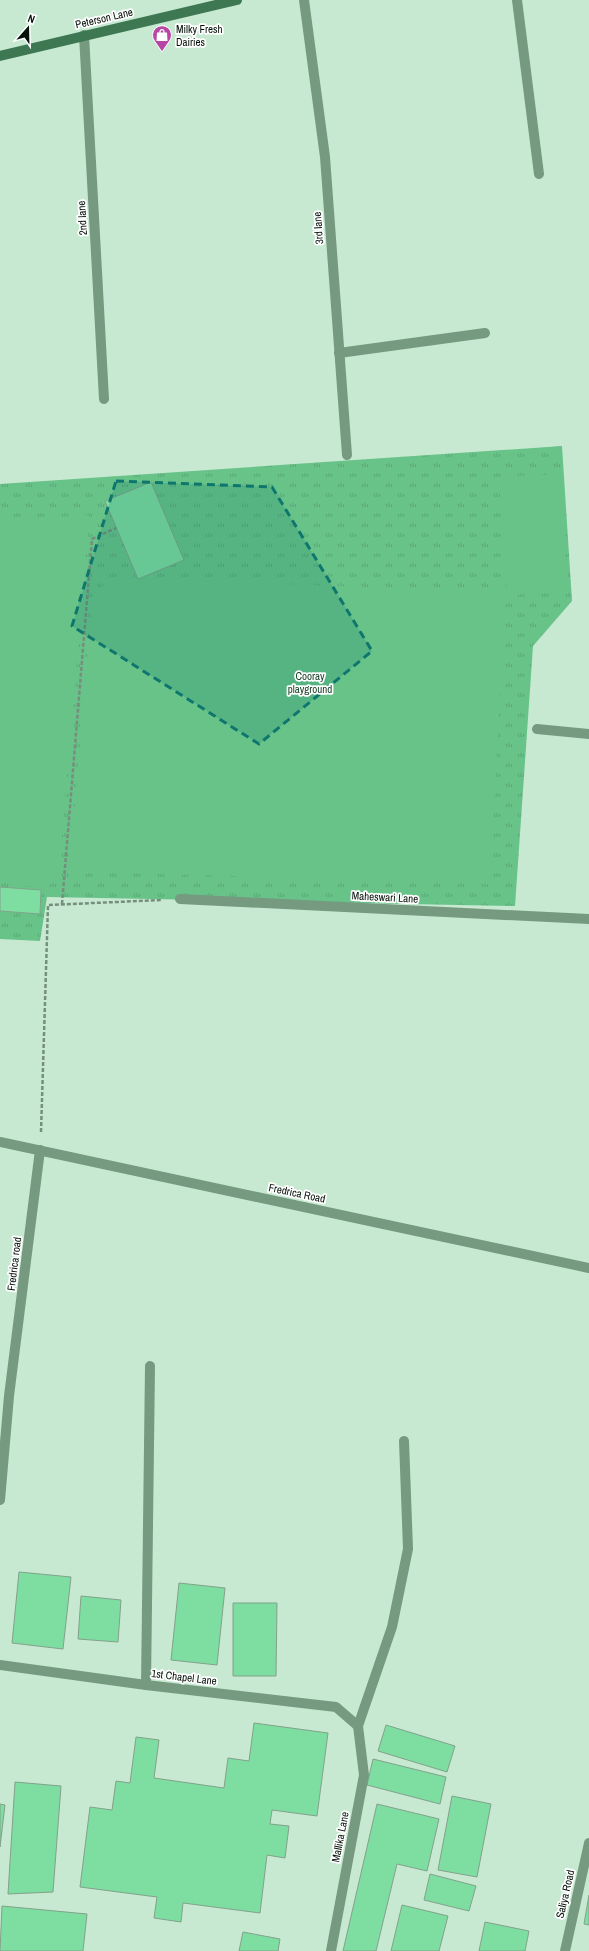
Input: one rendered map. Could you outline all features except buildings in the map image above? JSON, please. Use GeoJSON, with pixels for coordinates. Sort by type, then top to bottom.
{"type":"FeatureCollection","features":[{"type":"Feature","properties":{"kind":"street","name":"Peterson Lane"},"geometry":{"type":"LineString","coordinates":[[0,56],[84,35],[238,0]]}},
{"type":"Feature","properties":{"kind":"street","name":"3rd lane"},"geometry":{"type":"LineString","coordinates":[[304,0],[325,157],[347,455]]}},
{"type":"Feature","properties":{"kind":"street"},"geometry":{"type":"LineString","coordinates":[[517,0],[539,174]]}},
{"type":"Feature","properties":{"kind":"street","name":"2nd lane"},"geometry":{"type":"LineString","coordinates":[[84,35],[104,399]]}},
{"type":"Feature","properties":{"kind":"street"},"geometry":{"type":"LineString","coordinates":[[339,353],[485,333]]}},
{"type":"Feature","properties":{"kind":"street"},"geometry":{"type":"LineString","coordinates":[[537,729],[589,734]]}},
{"type":"Feature","properties":{"kind":"street","name":"Maheswari Lane"},"geometry":{"type":"LineString","coordinates":[[180,899],[589,919]]}},
{"type":"Feature","properties":{"kind":"street","name":"Fredrica Road"},"geometry":{"type":"LineString","coordinates":[[0,1142],[589,1268]]}},
{"type":"Feature","properties":{"kind":"street","name":"Fredrica road"},"geometry":{"type":"LineString","coordinates":[[0,1500],[9,1396],[40,1150]]}},
{"type":"Feature","properties":{"kind":"street"},"geometry":{"type":"LineString","coordinates":[[146,1685],[150,1366]]}},
{"type":"Feature","properties":{"kind":"street"},"geometry":{"type":"LineString","coordinates":[[358,1726],[392,1627],[408,1549],[404,1441]]}},
{"type":"Feature","properties":{"kind":"street","name":"1st Chapel Lane"},"geometry":{"type":"LineString","coordinates":[[0,1665],[146,1685],[336,1707],[358,1726]]}},
{"type":"Feature","properties":{"kind":"street","name":"Mallika Lane"},"geometry":{"type":"LineString","coordinates":[[331,1951],[364,1775],[358,1726]]}},
{"type":"Feature","properties":{"kind":"street","name":"Saliya Road"},"geometry":{"type":"LineString","coordinates":[[565,1951],[589,1843]]}},
{"type":"Feature","properties":{"kind":"path"},"geometry":{"type":"LineString","coordinates":[[62,904],[92,539],[116,528]]}},
{"type":"Feature","properties":{"kind":"path"},"geometry":{"type":"LineString","coordinates":[[40,1150],[48,905],[180,899]]}},
{"type":"Feature","properties":{"kind":"highlighted area"},"geometry":{"type":"Polygon","coordinates":[[[116,481],[272,487],[372,651],[259,744],[72,626],[116,481]]]}},
{"type":"Feature","properties":{"kind":"green space","name":"Cooray playground"},"geometry":{"type":"Polygon","coordinates":[[[562,446],[572,601],[533,646],[515,906],[47,897],[40,941],[0,939],[0,484],[562,446]]]}},
{"type":"Feature","properties":{"kind":"green space"},"geometry":{"type":"Polygon","coordinates":[[[560,474],[568,591],[507,595],[499,477],[560,474]]]}},
{"type":"Feature","properties":{"kind":"green space"},"geometry":{"type":"Polygon","coordinates":[[[89,515],[59,872],[47,884],[40,886],[33,887],[0,882],[0,521],[89,515]]]}},
{"type":"Feature","properties":{"kind":"green space"},"geometry":{"type":"Polygon","coordinates":[[[115,577],[505,593],[490,884],[69,871],[93,593],[115,577]]]}},
{"type":"Feature","properties":{"kind":"place","name":"Milky Fresh Dairies"},"geometry":{"type":"Point","coordinates":[162,52]}}]}
